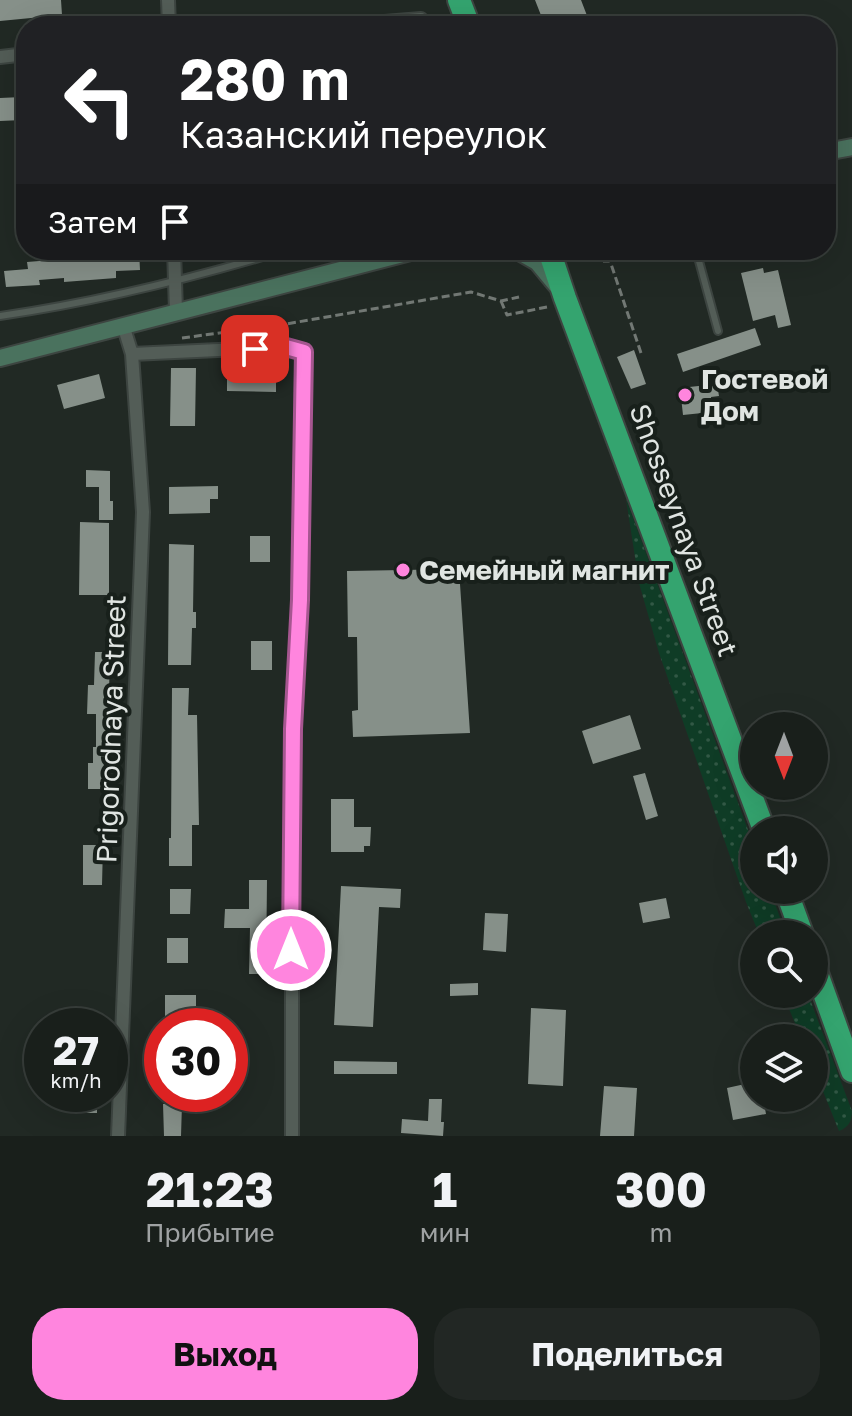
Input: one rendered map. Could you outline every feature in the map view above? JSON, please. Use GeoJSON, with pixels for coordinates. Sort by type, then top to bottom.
{"type":"FeatureCollection","features":[{"type":"Feature","properties":{"kind":"highway","name":"Shosseynaya Street"},"geometry":{"type":"LineString","coordinates":[[550,260],[556,303],[758,816]]}},
{"type":"Feature","properties":{"kind":"highway"},"geometry":{"type":"LineString","coordinates":[[556,303],[564,260]]}},
{"type":"Feature","properties":{"kind":"highway"},"geometry":{"type":"LineString","coordinates":[[828,1004],[852,1071]]}},
{"type":"Feature","properties":{"kind":"main road"},"geometry":{"type":"LineString","coordinates":[[0,358],[378,260]]}},
{"type":"Feature","properties":{"kind":"main road"},"geometry":{"type":"LineString","coordinates":[[534,260],[550,274],[556,303]]}},
{"type":"Feature","properties":{"kind":"street"},"geometry":{"type":"LineString","coordinates":[[174,260],[176,311]]}},
{"type":"Feature","properties":{"kind":"street","name":"Prigorodnaya Street"},"geometry":{"type":"LineString","coordinates":[[118,1136],[143,512],[132,354],[123,325]]}},
{"type":"Feature","properties":{"kind":"street"},"geometry":{"type":"LineString","coordinates":[[132,354],[286,347],[304,352],[300,600],[293,729],[292,1136]]}},
{"type":"Feature","properties":{"kind":"lane"},"geometry":{"type":"LineString","coordinates":[[0,316],[68,306],[253,260]]}},
{"type":"Feature","properties":{"kind":"lane"},"geometry":{"type":"LineString","coordinates":[[699,260],[718,331]]}},
{"type":"Feature","properties":{"kind":"path"},"geometry":{"type":"LineString","coordinates":[[603,261],[610,261],[641,353]]}},
{"type":"Feature","properties":{"kind":"path"},"geometry":{"type":"LineString","coordinates":[[177,339],[471,292],[501,301],[519,297]]}},
{"type":"Feature","properties":{"kind":"path"},"geometry":{"type":"LineString","coordinates":[[501,301],[507,315],[556,303]]}},
{"type":"Feature","properties":{"kind":"path"},"geometry":{"type":"LineString","coordinates":[[286,324],[286,347]]}},
{"type":"Feature","properties":{"kind":"green space"},"geometry":{"type":"Polygon","coordinates":[[[626,499],[743,816],[740,816],[740,885],[659,653],[639,583],[626,499]]]}},
{"type":"Feature","properties":{"kind":"green space"},"geometry":{"type":"Polygon","coordinates":[[[747,904],[775,904],[781,920],[753,920],[747,904]]]}},
{"type":"Feature","properties":{"kind":"green space"},"geometry":{"type":"Polygon","coordinates":[[[789,1008],[813,1008],[819,1024],[795,1024],[789,1008]]]}},
{"type":"Feature","properties":{"kind":"green space"},"geometry":{"type":"Polygon","coordinates":[[[828,1047],[852,1111],[849,1123],[839,1131],[828,1104],[828,1047]]]}},
{"type":"Feature","properties":{"kind":"building"},"geometry":{"type":"Polygon","coordinates":[[[0,0],[61,0],[62,15],[16,16],[16,19],[0,21],[0,0]]]}},
{"type":"Feature","properties":{"kind":"building"},"geometry":{"type":"Polygon","coordinates":[[[535,0],[581,0],[587,16],[567,14],[541,16],[535,0]]]}},
{"type":"Feature","properties":{"kind":"building"},"geometry":{"type":"Polygon","coordinates":[[[16,97],[16,120],[0,121],[0,98],[16,97]]]}},
{"type":"Feature","properties":{"kind":"building"},"geometry":{"type":"Polygon","coordinates":[[[140,260],[140,270],[116,271],[116,278],[64,282],[64,278],[39,280],[40,285],[6,287],[4,271],[28,269],[27,262],[140,260]]]}},
{"type":"Feature","properties":{"kind":"building"},"geometry":{"type":"Polygon","coordinates":[[[763,268],[764,273],[778,270],[791,325],[778,328],[775,315],[753,321],[741,273],[763,268]]]}},
{"type":"Feature","properties":{"kind":"building"},"geometry":{"type":"Polygon","coordinates":[[[755,328],[761,345],[683,372],[677,354],[755,328]]]}},
{"type":"Feature","properties":{"kind":"building"},"geometry":{"type":"Polygon","coordinates":[[[634,350],[646,384],[631,389],[617,357],[634,350]]]}},
{"type":"Feature","properties":{"kind":"building"},"geometry":{"type":"Polygon","coordinates":[[[227,367],[276,368],[276,392],[227,391],[227,367]]]}},
{"type":"Feature","properties":{"kind":"building"},"geometry":{"type":"Polygon","coordinates":[[[171,368],[196,368],[195,426],[170,426],[171,368]]]}},
{"type":"Feature","properties":{"kind":"building"},"geometry":{"type":"Polygon","coordinates":[[[99,374],[105,398],[64,409],[57,385],[99,374]]]}},
{"type":"Feature","properties":{"kind":"building"},"geometry":{"type":"Polygon","coordinates":[[[717,384],[719,396],[711,397],[712,412],[683,415],[680,388],[717,384]]]}},
{"type":"Feature","properties":{"kind":"building"},"geometry":{"type":"Polygon","coordinates":[[[86,470],[110,471],[113,520],[99,520],[99,487],[86,487],[86,470]]]}},
{"type":"Feature","properties":{"kind":"building"},"geometry":{"type":"Polygon","coordinates":[[[218,486],[218,499],[210,499],[210,513],[169,514],[169,487],[218,486]]]}},
{"type":"Feature","properties":{"kind":"building"},"geometry":{"type":"Polygon","coordinates":[[[80,522],[109,523],[109,595],[79,595],[80,522]]]}},
{"type":"Feature","properties":{"kind":"building"},"geometry":{"type":"Polygon","coordinates":[[[250,536],[270,536],[270,562],[250,562],[250,536]]]}},
{"type":"Feature","properties":{"kind":"building"},"geometry":{"type":"Polygon","coordinates":[[[169,544],[194,545],[193,612],[196,612],[196,628],[192,628],[191,665],[168,665],[169,544]]]}},
{"type":"Feature","properties":{"kind":"building"},"geometry":{"type":"Polygon","coordinates":[[[459,569],[470,733],[353,737],[352,711],[358,710],[357,637],[348,637],[347,571],[459,569]]]}},
{"type":"Feature","properties":{"kind":"building"},"geometry":{"type":"Polygon","coordinates":[[[251,641],[272,641],[272,670],[251,670],[251,641]]]}},
{"type":"Feature","properties":{"kind":"building"},"geometry":{"type":"Polygon","coordinates":[[[95,652],[110,652],[107,773],[103,772],[103,789],[88,789],[88,763],[93,763],[93,747],[96,747],[96,714],[87,714],[88,685],[94,685],[95,652]]]}},
{"type":"Feature","properties":{"kind":"building"},"geometry":{"type":"Polygon","coordinates":[[[172,688],[189,688],[188,715],[197,715],[199,825],[192,825],[192,866],[169,866],[172,688]]]}},
{"type":"Feature","properties":{"kind":"building"},"geometry":{"type":"Polygon","coordinates":[[[630,715],[641,749],[593,764],[582,731],[630,715]]]}},
{"type":"Feature","properties":{"kind":"building"},"geometry":{"type":"Polygon","coordinates":[[[645,773],[658,816],[646,820],[633,776],[645,773]]]}},
{"type":"Feature","properties":{"kind":"building"},"geometry":{"type":"Polygon","coordinates":[[[331,799],[354,799],[354,827],[371,827],[370,846],[364,846],[364,852],[331,852],[331,799]]]}},
{"type":"Feature","properties":{"kind":"building"},"geometry":{"type":"Polygon","coordinates":[[[83,845],[103,845],[102,885],[83,885],[83,845]]]}},
{"type":"Feature","properties":{"kind":"building"},"geometry":{"type":"Polygon","coordinates":[[[249,880],[267,880],[266,974],[249,974],[250,928],[224,928],[225,909],[249,909],[249,880]]]}},
{"type":"Feature","properties":{"kind":"building"},"geometry":{"type":"Polygon","coordinates":[[[341,886],[401,889],[400,908],[379,907],[373,1027],[334,1025],[341,886]]]}},
{"type":"Feature","properties":{"kind":"building"},"geometry":{"type":"Polygon","coordinates":[[[170,889],[191,889],[190,914],[170,914],[170,889]]]}},
{"type":"Feature","properties":{"kind":"building"},"geometry":{"type":"Polygon","coordinates":[[[666,898],[670,918],[643,923],[639,903],[666,898]]]}},
{"type":"Feature","properties":{"kind":"building"},"geometry":{"type":"Polygon","coordinates":[[[485,913],[508,914],[506,952],[483,950],[485,913]]]}},
{"type":"Feature","properties":{"kind":"building"},"geometry":{"type":"Polygon","coordinates":[[[167,938],[188,938],[188,963],[167,963],[167,938]]]}},
{"type":"Feature","properties":{"kind":"building"},"geometry":{"type":"Polygon","coordinates":[[[478,983],[478,995],[450,996],[450,984],[478,983]]]}},
{"type":"Feature","properties":{"kind":"building"},"geometry":{"type":"Polygon","coordinates":[[[165,995],[196,995],[196,1008],[165,1008],[165,995]]]}},
{"type":"Feature","properties":{"kind":"building"},"geometry":{"type":"Polygon","coordinates":[[[531,1008],[566,1010],[563,1086],[528,1084],[531,1008]]]}},
{"type":"Feature","properties":{"kind":"building"},"geometry":{"type":"Polygon","coordinates":[[[334,1061],[397,1062],[397,1074],[334,1074],[334,1061]]]}},
{"type":"Feature","properties":{"kind":"building"},"geometry":{"type":"Polygon","coordinates":[[[740,1085],[740,1112],[766,1114],[733,1120],[727,1088],[740,1085]]]}},
{"type":"Feature","properties":{"kind":"building"},"geometry":{"type":"Polygon","coordinates":[[[604,1086],[637,1088],[634,1136],[600,1136],[604,1086]]]}},
{"type":"Feature","properties":{"kind":"building"},"geometry":{"type":"Polygon","coordinates":[[[429,1099],[442,1099],[443,1136],[401,1133],[402,1119],[428,1121],[429,1099]]]}},
{"type":"Feature","properties":{"kind":"building"},"geometry":{"type":"Polygon","coordinates":[[[163,1112],[182,1112],[181,1136],[164,1136],[163,1112]]]}},
{"type":"Feature","properties":{"kind":"place","name":"Гостевой Дом"},"geometry":{"type":"Point","coordinates":[685,395]}},
{"type":"Feature","properties":{"kind":"place","name":"Семейный магнит"},"geometry":{"type":"Point","coordinates":[403,570]}},
{"type":"Feature","properties":{"kind":"route"},"geometry":{"type":"LineString","coordinates":[[255,349],[286,347],[304,352],[300,600],[293,729],[291,950]]}}]}
